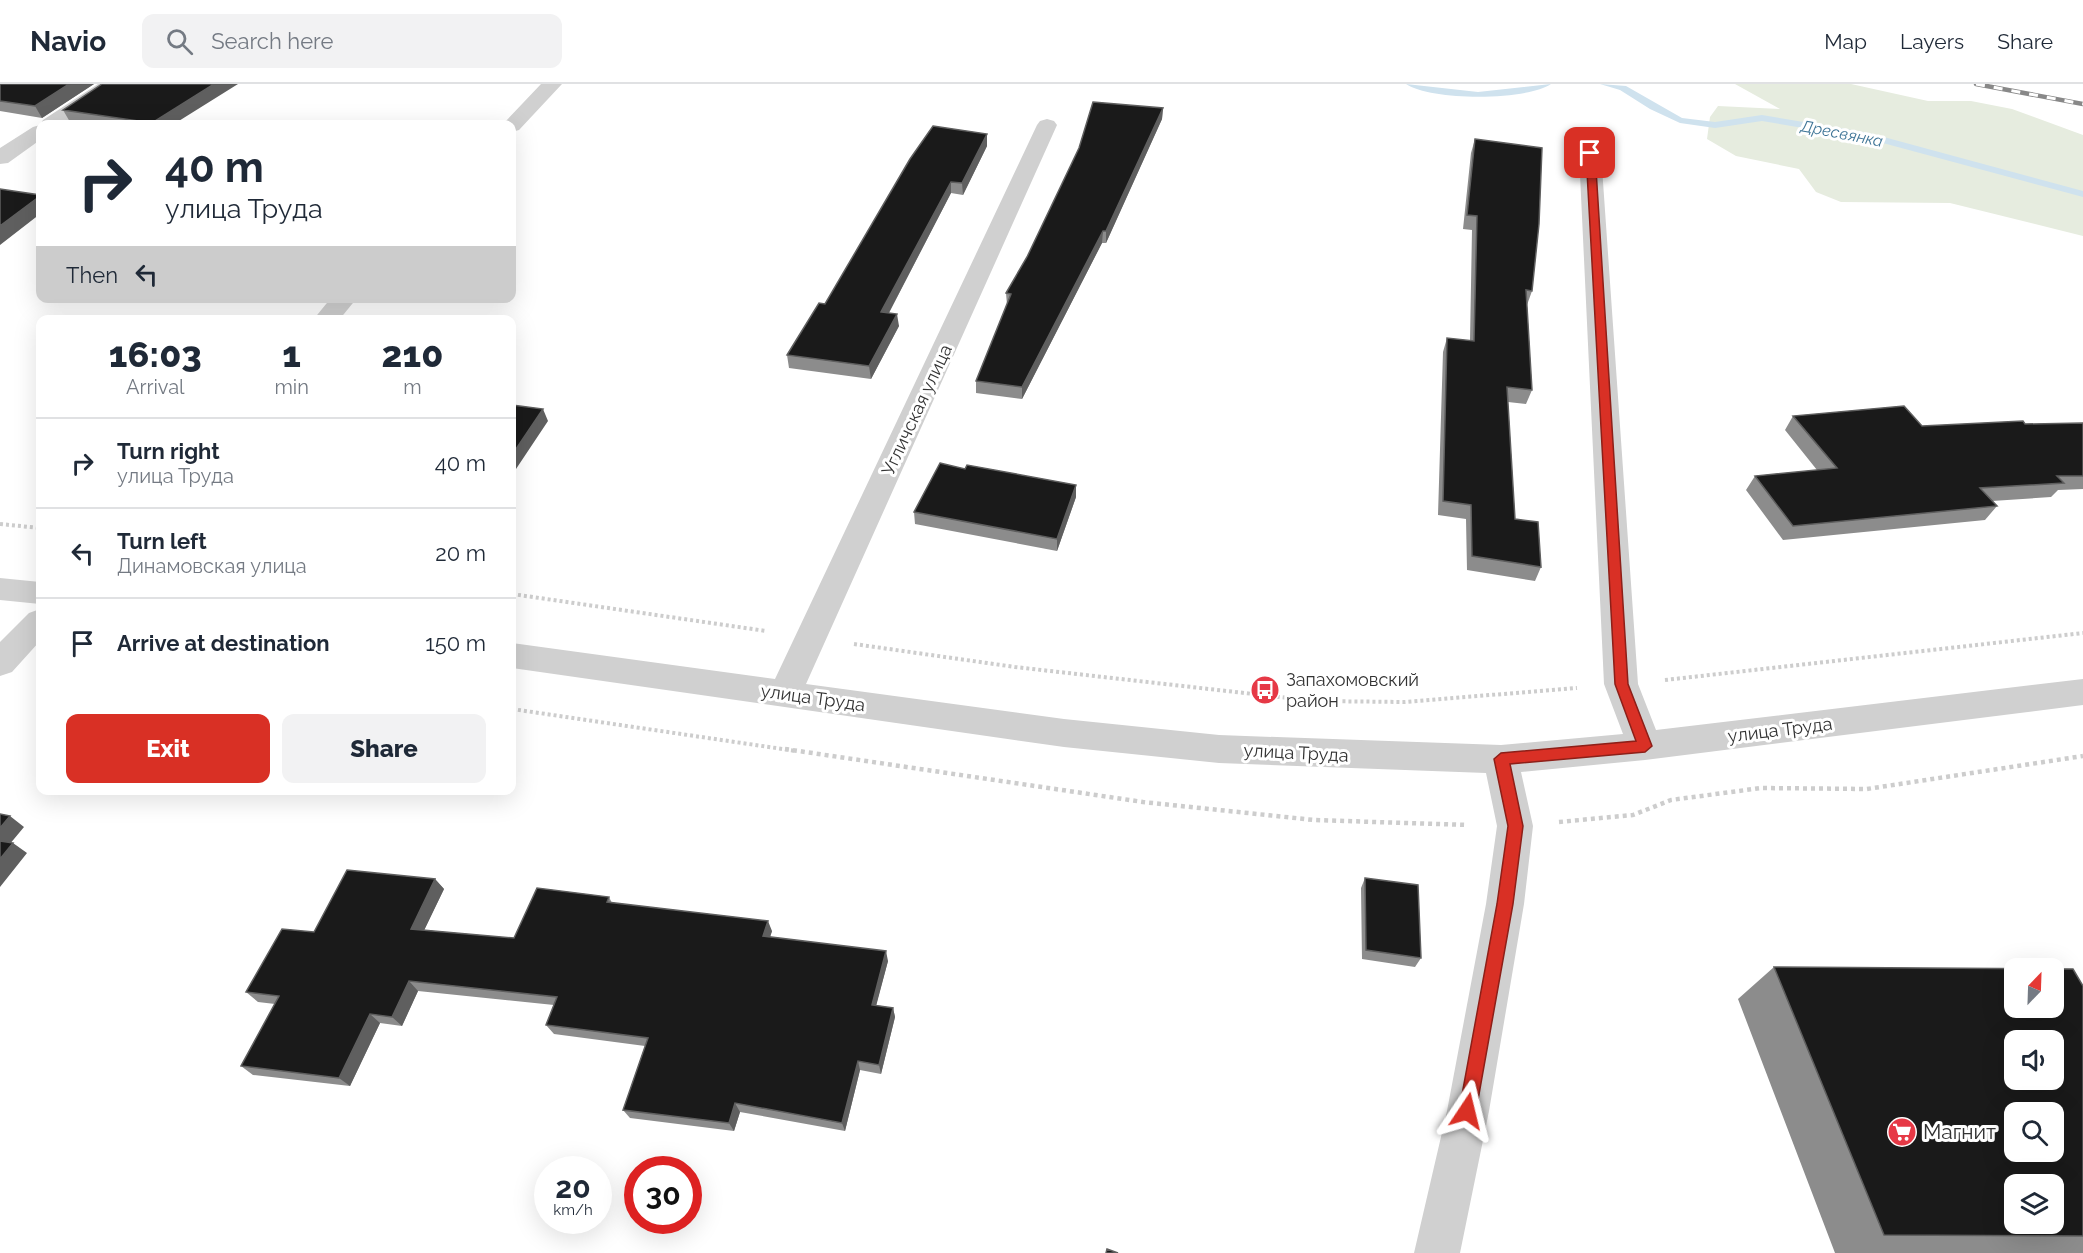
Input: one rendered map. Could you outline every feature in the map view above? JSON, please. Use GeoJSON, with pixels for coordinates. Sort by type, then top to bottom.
{"type":"FeatureCollection","features":[{"type":"Feature","properties":{"kind":"street"},"geometry":{"type":"LineString","coordinates":[[56,120],[112,84]]}},
{"type":"Feature","properties":{"kind":"street"},"geometry":{"type":"LineString","coordinates":[[516,122],[552,84]]}},
{"type":"Feature","properties":{"kind":"street","name":"Угличская улица"},"geometry":{"type":"LineString","coordinates":[[784,694],[812,638],[1047,125]]}},
{"type":"Feature","properties":{"kind":"street"},"geometry":{"type":"LineString","coordinates":[[0,158],[36,134]]}},
{"type":"Feature","properties":{"kind":"street"},"geometry":{"type":"LineString","coordinates":[[1590,153],[1622,684],[1645,746]]}},
{"type":"Feature","properties":{"kind":"street"},"geometry":{"type":"LineString","coordinates":[[330,315],[340,303]]}},
{"type":"Feature","properties":{"kind":"street"},"geometry":{"type":"LineString","coordinates":[[0,589],[36,593]]}},
{"type":"Feature","properties":{"kind":"street"},"geometry":{"type":"LineString","coordinates":[[0,663],[36,625]]}},
{"type":"Feature","properties":{"kind":"street","name":"улица Труда"},"geometry":{"type":"LineString","coordinates":[[516,657],[1064,733],[1219,749],[1358,756],[1501,759],[1645,746],[2083,692]]}},
{"type":"Feature","properties":{"kind":"street"},"geometry":{"type":"LineString","coordinates":[[1437,1253],[1467,1111],[1505,904],[1515,826],[1501,759]]}},
{"type":"Feature","properties":{"kind":"path"},"geometry":{"type":"LineString","coordinates":[[0,524],[36,528]]}},
{"type":"Feature","properties":{"kind":"path"},"geometry":{"type":"LineString","coordinates":[[516,595],[1015,667],[1315,701],[1404,702],[1622,684],[2083,633]]}},
{"type":"Feature","properties":{"kind":"path"},"geometry":{"type":"LineString","coordinates":[[516,710],[1143,802],[1314,820],[1515,826],[1633,815],[1671,800],[1761,788],[1867,789],[1992,768],[2083,756]]}},
{"type":"Feature","properties":{"kind":"shaded area"},"geometry":{"type":"Polygon","coordinates":[[[1735,84],[1851,84],[1928,101],[1971,101],[2012,109],[2083,135],[2083,236],[1950,203],[1841,202],[1816,192],[1799,169],[1736,156],[1707,139],[1710,117],[1718,106],[1780,109],[1735,84]]]}},
{"type":"Feature","properties":{"kind":"building"},"geometry":{"type":"Polygon","coordinates":[[[0,84],[69,84],[35,106],[0,101],[0,84]]]}},
{"type":"Feature","properties":{"kind":"building"},"geometry":{"type":"Polygon","coordinates":[[[102,84],[214,84],[157,120],[131,120],[63,110],[102,84]]]}},
{"type":"Feature","properties":{"kind":"building"},"geometry":{"type":"Polygon","coordinates":[[[1093,102],[1163,108],[1106,231],[1103,231],[1022,387],[976,381],[1011,294],[1006,293],[1027,257],[1079,148],[1093,102]]]}},
{"type":"Feature","properties":{"kind":"building"},"geometry":{"type":"Polygon","coordinates":[[[933,126],[987,134],[962,183],[951,182],[881,312],[897,314],[869,366],[787,355],[819,303],[825,304],[910,159],[933,126]]]}},
{"type":"Feature","properties":{"kind":"building"},"geometry":{"type":"Polygon","coordinates":[[[1475,139],[1542,148],[1539,224],[1532,291],[1526,290],[1532,390],[1507,387],[1515,519],[1538,522],[1541,567],[1472,556],[1471,505],[1443,501],[1447,338],[1474,341],[1477,216],[1467,215],[1475,139]]]}},
{"type":"Feature","properties":{"kind":"building"},"geometry":{"type":"Polygon","coordinates":[[[0,189],[36,194],[36,199],[0,226],[0,189]]]}},
{"type":"Feature","properties":{"kind":"building"},"geometry":{"type":"Polygon","coordinates":[[[516,406],[543,409],[516,449],[516,406]]]}},
{"type":"Feature","properties":{"kind":"building"},"geometry":{"type":"Polygon","coordinates":[[[1904,406],[1922,426],[2023,421],[2025,424],[2083,423],[2083,476],[2057,476],[2064,483],[1980,488],[1997,506],[1793,526],[1755,476],[1837,468],[1793,416],[1904,406]]]}},
{"type":"Feature","properties":{"kind":"building"},"geometry":{"type":"Polygon","coordinates":[[[940,463],[965,469],[967,465],[1076,485],[1057,539],[914,512],[940,463]]]}},
{"type":"Feature","properties":{"kind":"building"},"geometry":{"type":"Polygon","coordinates":[[[0,814],[10,816],[0,828],[0,814]]]}},
{"type":"Feature","properties":{"kind":"building"},"geometry":{"type":"Polygon","coordinates":[[[0,841],[13,843],[0,859],[0,841]]]}},
{"type":"Feature","properties":{"kind":"building"},"geometry":{"type":"Polygon","coordinates":[[[347,870],[435,879],[411,929],[514,938],[537,888],[609,897],[607,902],[768,921],[763,936],[886,951],[872,1005],[893,1008],[879,1065],[858,1061],[842,1123],[735,1103],[729,1123],[623,1110],[648,1038],[546,1025],[557,997],[409,981],[392,1017],[370,1014],[339,1078],[241,1066],[279,996],[246,992],[282,929],[314,932],[347,870]]]}},
{"type":"Feature","properties":{"kind":"building"},"geometry":{"type":"Polygon","coordinates":[[[1365,878],[1418,885],[1421,958],[1366,950],[1365,878]]]}},
{"type":"Feature","properties":{"kind":"building","name":"Магнит"},"geometry":{"type":"Polygon","coordinates":[[[1774,967],[2004,969],[2004,1018],[2064,1018],[2064,969],[2073,969],[2083,986],[2083,1236],[1884,1235],[1774,967]]]}},
{"type":"Feature","properties":{"kind":"building"},"geometry":{"type":"Polygon","coordinates":[[[1107,1249],[1118,1253],[1106,1253],[1107,1249]]]}},
{"type":"Feature","properties":{"kind":"waterway","name":"Дресвянка"},"geometry":{"type":"LineString","coordinates":[[1411,84],[1462,94],[1512,92],[1546,84]]}},
{"type":"Feature","properties":{"kind":"waterway","name":"Дресвянка"},"geometry":{"type":"LineString","coordinates":[[1605,84],[1623,88],[1653,107],[1680,120],[1715,125],[1762,118],[1869,136],[2083,194]]}},
{"type":"Feature","properties":{"kind":"railway"},"geometry":{"type":"LineString","coordinates":[[1976,84],[2083,104]]}},
{"type":"Feature","properties":{"kind":"place","name":"Запахомовский район"},"geometry":{"type":"Point","coordinates":[1265,690]}},
{"type":"Feature","properties":{"kind":"place","name":"Магнит"},"geometry":{"type":"Point","coordinates":[1902,1132]}},
{"type":"Feature","properties":{"kind":"route"},"geometry":{"type":"LineString","coordinates":[[1467,1111],[1505,904],[1515,826],[1501,759],[1645,746],[1622,684],[1590,153]]}}]}
